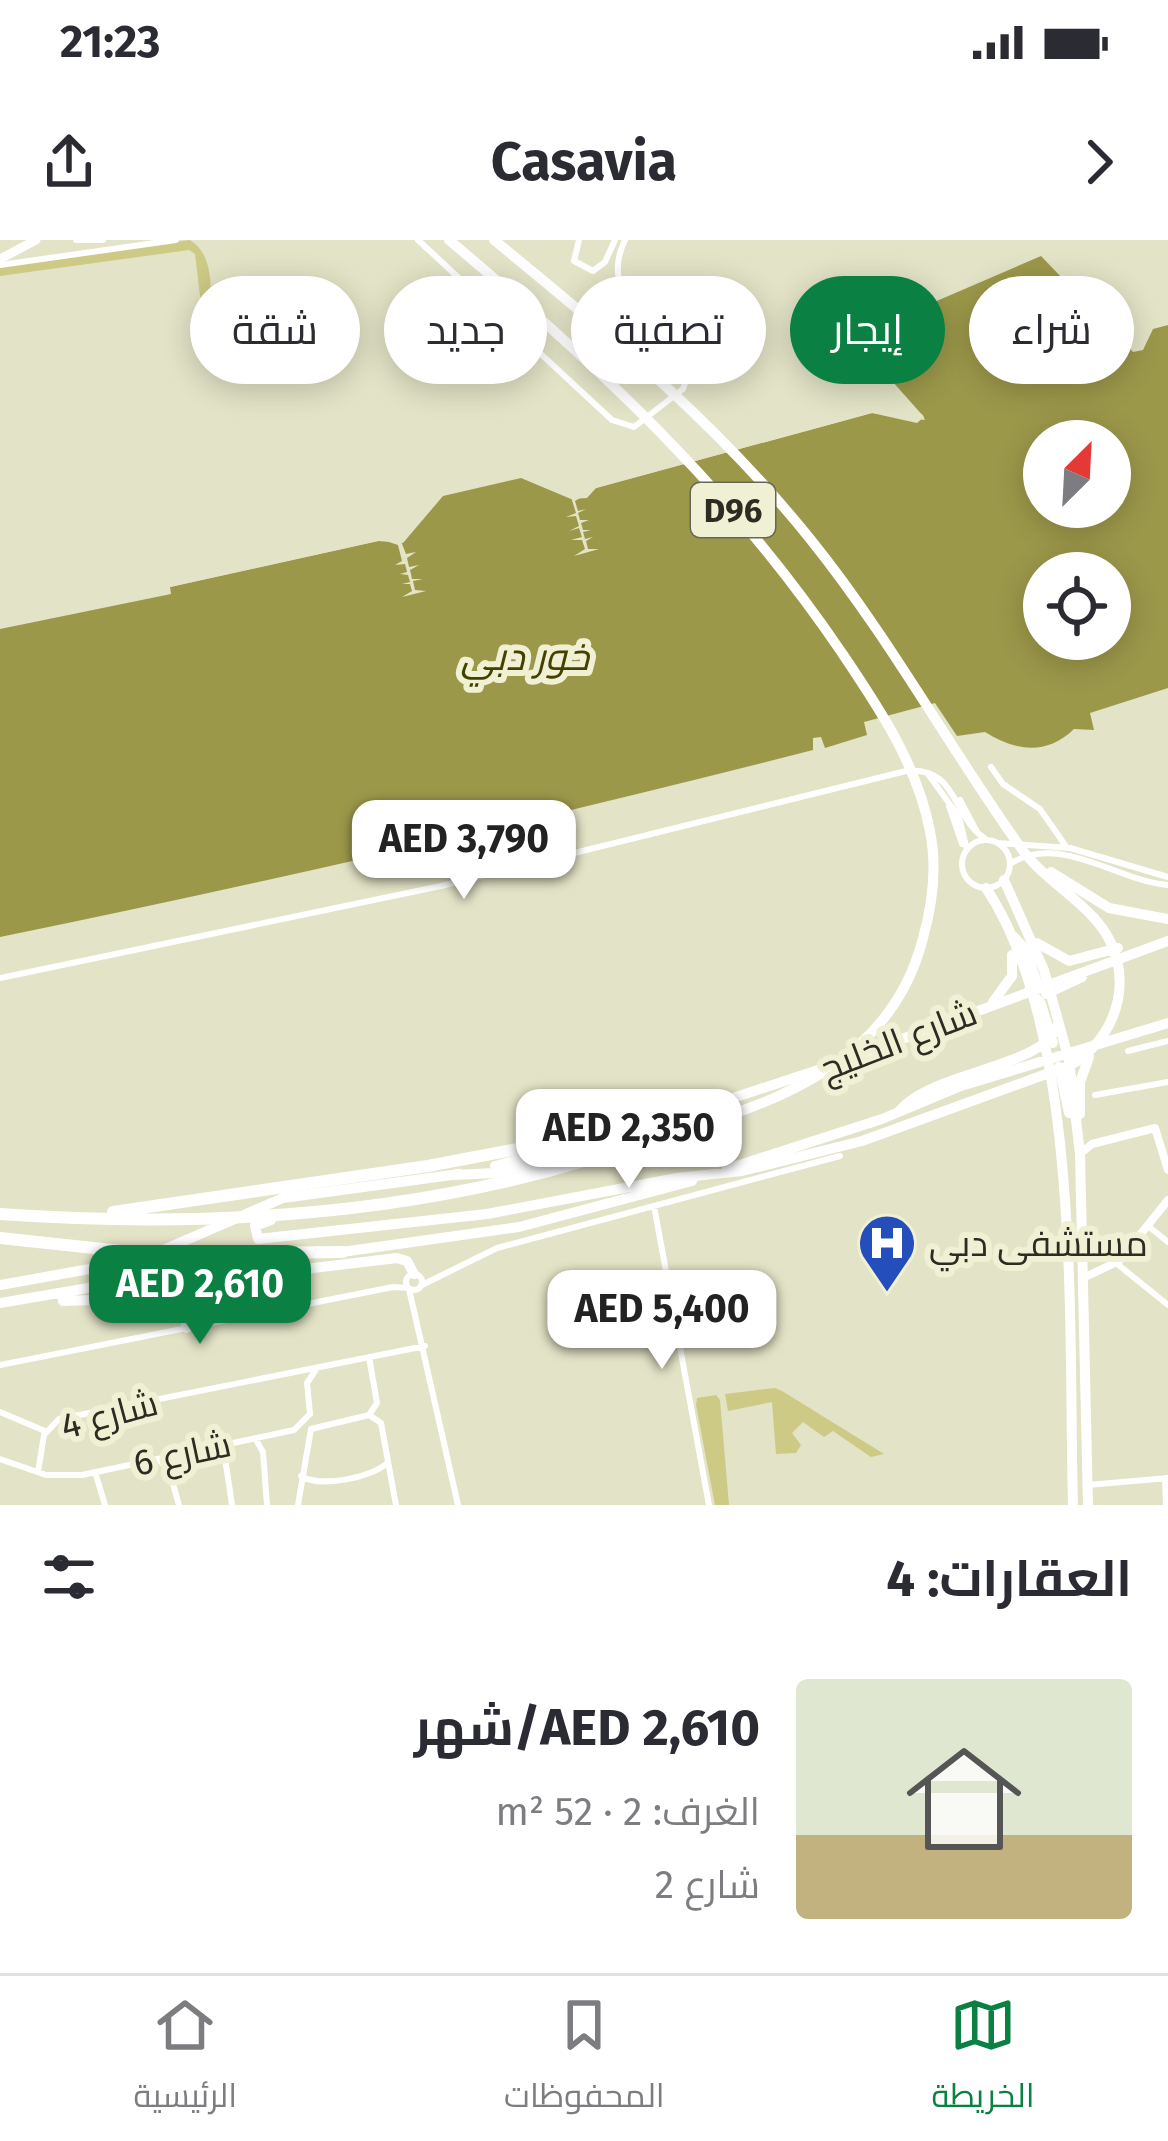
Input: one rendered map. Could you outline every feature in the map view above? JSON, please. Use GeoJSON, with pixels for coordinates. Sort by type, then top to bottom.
{"type":"FeatureCollection","features":[{"type":"Feature","properties":{"kind":"highway"},"geometry":{"type":"LineString","coordinates":[[0,1214],[221,1217],[383,1203],[516,1182],[667,1126]]}},
{"type":"Feature","properties":{"kind":"highway"},"geometry":{"type":"LineString","coordinates":[[40,1216],[239,1195],[667,1126]]}},
{"type":"Feature","properties":{"kind":"highway"},"geometry":{"type":"LineString","coordinates":[[0,1238],[149,1254],[344,1252]]}},
{"type":"Feature","properties":{"kind":"main road"},"geometry":{"type":"LineString","coordinates":[[0,262],[36,240]]}},
{"type":"Feature","properties":{"kind":"main road","name":"D96"},"geometry":{"type":"LineString","coordinates":[[449,240],[565,337],[696,466],[805,601],[892,732],[931,832],[929,915],[898,999],[848,1058],[771,1101],[667,1126]]}},
{"type":"Feature","properties":{"kind":"main road","name":"D96"},"geometry":{"type":"LineString","coordinates":[[494,240],[680,397],[749,467],[813,542],[890,647],[1013,836]]}},
{"type":"Feature","properties":{"kind":"main road"},"geometry":{"type":"LineString","coordinates":[[1013,836],[1058,877],[1099,904],[1130,915],[1168,919]]}},
{"type":"Feature","properties":{"kind":"main road"},"geometry":{"type":"LineString","coordinates":[[383,1203],[261,1220],[254,1234],[267,1241],[487,1214],[847,1146],[1078,1060],[1107,1030],[1118,997],[1117,961],[1104,929],[1037,868],[1013,836]]}},
{"type":"Feature","properties":{"kind":"main road"},"geometry":{"type":"LineString","coordinates":[[1004,880],[1031,937],[1080,1154],[1087,1485],[1076,1505]]}},
{"type":"Feature","properties":{"kind":"main road"},"geometry":{"type":"LineString","coordinates":[[986,888],[1058,1017],[1053,1048],[1067,1234],[1070,1435],[1076,1505]]}},
{"type":"Feature","properties":{"kind":"main road"},"geometry":{"type":"LineString","coordinates":[[992,1004],[1014,970],[1010,934]]}},
{"type":"Feature","properties":{"kind":"main road"},"geometry":{"type":"LineString","coordinates":[[1031,937],[1063,960],[1114,948],[1126,953]]}},
{"type":"Feature","properties":{"kind":"main road","name":"شارع الخليج"},"geometry":{"type":"LineString","coordinates":[[667,1126],[992,1004],[1042,992],[1126,953],[1168,941]]}},
{"type":"Feature","properties":{"kind":"main road"},"geometry":{"type":"LineString","coordinates":[[1042,992],[1036,1022],[1053,1048]]}},
{"type":"Feature","properties":{"kind":"main road"},"geometry":{"type":"LineString","coordinates":[[1036,1022],[1042,992]]}},
{"type":"Feature","properties":{"kind":"main road"},"geometry":{"type":"LineString","coordinates":[[1053,1048],[1058,1017]]}},
{"type":"Feature","properties":{"kind":"main road","name":"شارع الخليج"},"geometry":{"type":"LineString","coordinates":[[0,1303],[234,1261],[344,1252],[535,1223],[711,1174],[898,1113],[1053,1048],[1103,1042],[1168,1024]]}},
{"type":"Feature","properties":{"kind":"main road"},"geometry":{"type":"LineString","coordinates":[[1076,1126],[1081,1074],[1103,1042]]}},
{"type":"Feature","properties":{"kind":"main road"},"geometry":{"type":"LineString","coordinates":[[898,1113],[921,1092],[1053,1048]]}},
{"type":"Feature","properties":{"kind":"main road"},"geometry":{"type":"LineString","coordinates":[[961,1086],[1023,1078],[1041,1091],[1056,1120]]}},
{"type":"Feature","properties":{"kind":"main road"},"geometry":{"type":"LineString","coordinates":[[0,1285],[140,1260],[283,1198],[495,1173],[667,1126]]}},
{"type":"Feature","properties":{"kind":"main road"},"geometry":{"type":"LineString","coordinates":[[234,1261],[204,1274],[201,1284],[211,1293],[304,1269],[385,1261],[402,1263],[413,1282]]}},
{"type":"Feature","properties":{"kind":"main road"},"geometry":{"type":"LineString","coordinates":[[31,1299],[211,1297],[237,1287]]}},
{"type":"Feature","properties":{"kind":"main road"},"geometry":{"type":"LineString","coordinates":[[179,1296],[187,1328]]}},
{"type":"Feature","properties":{"kind":"main road"},"geometry":{"type":"LineString","coordinates":[[1067,1312],[1075,1368],[1083,1370]]}},
{"type":"Feature","properties":{"kind":"main road"},"geometry":{"type":"LineString","coordinates":[[1070,1435],[1076,1505]]}},
{"type":"Feature","properties":{"kind":"street"},"geometry":{"type":"LineString","coordinates":[[76,240],[103,240]]}},
{"type":"Feature","properties":{"kind":"street"},"geometry":{"type":"LineString","coordinates":[[0,262],[176,240]]}},
{"type":"Feature","properties":{"kind":"street"},"geometry":{"type":"LineString","coordinates":[[418,240],[612,420],[626,427],[641,425],[682,389],[690,369],[622,293],[616,270],[625,240]]}},
{"type":"Feature","properties":{"kind":"street"},"geometry":{"type":"LineString","coordinates":[[579,240],[574,261],[593,271],[605,262],[615,240]]}},
{"type":"Feature","properties":{"kind":"street"},"geometry":{"type":"LineString","coordinates":[[991,767],[1053,824],[1070,848]]}},
{"type":"Feature","properties":{"kind":"street"},"geometry":{"type":"LineString","coordinates":[[920,770],[947,796],[963,827],[966,877],[986,888],[1004,880],[1010,864],[1031,853],[1060,855],[1168,881]]}},
{"type":"Feature","properties":{"kind":"street"},"geometry":{"type":"LineString","coordinates":[[0,978],[406,895],[920,770],[943,780],[976,834],[986,840],[1070,848],[1168,881]]}},
{"type":"Feature","properties":{"kind":"street"},"geometry":{"type":"LineString","coordinates":[[1029,844],[1045,838],[1053,824]]}},
{"type":"Feature","properties":{"kind":"street"},"geometry":{"type":"LineString","coordinates":[[965,852],[986,840]]}},
{"type":"Feature","properties":{"kind":"street"},"geometry":{"type":"LineString","coordinates":[[998,843],[1010,864]]}},
{"type":"Feature","properties":{"kind":"street"},"geometry":{"type":"LineString","coordinates":[[1128,1051],[1168,1041]]}},
{"type":"Feature","properties":{"kind":"street"},"geometry":{"type":"LineString","coordinates":[[1094,1095],[1168,1082]]}},
{"type":"Feature","properties":{"kind":"street"},"geometry":{"type":"LineString","coordinates":[[1080,1154],[1101,1141],[1168,1125]]}},
{"type":"Feature","properties":{"kind":"street"},"geometry":{"type":"LineString","coordinates":[[1155,1128],[1168,1170]]}},
{"type":"Feature","properties":{"kind":"street"},"geometry":{"type":"LineString","coordinates":[[0,1365],[393,1287],[497,1248],[840,1156]]}},
{"type":"Feature","properties":{"kind":"street"},"geometry":{"type":"LineString","coordinates":[[1080,1281],[1099,1267],[1116,1263],[1168,1200]]}},
{"type":"Feature","properties":{"kind":"street"},"geometry":{"type":"LineString","coordinates":[[654,1206],[655,1232],[709,1505]]}},
{"type":"Feature","properties":{"kind":"street"},"geometry":{"type":"LineString","coordinates":[[643,1209],[655,1232]]}},
{"type":"Feature","properties":{"kind":"street"},"geometry":{"type":"LineString","coordinates":[[1148,1226],[1168,1242]]}},
{"type":"Feature","properties":{"kind":"street"},"geometry":{"type":"LineString","coordinates":[[1080,1257],[1099,1267]]}},
{"type":"Feature","properties":{"kind":"street"},"geometry":{"type":"LineString","coordinates":[[1116,1263],[1168,1305]]}},
{"type":"Feature","properties":{"kind":"street"},"geometry":{"type":"LineString","coordinates":[[413,1282],[458,1505]]}},
{"type":"Feature","properties":{"kind":"street","name":"شارع 4"},"geometry":{"type":"LineString","coordinates":[[38,1472],[45,1431],[59,1419],[425,1346]]}},
{"type":"Feature","properties":{"kind":"street"},"geometry":{"type":"LineString","coordinates":[[298,1505],[305,1442],[320,1425],[369,1414],[377,1403],[369,1357]]}},
{"type":"Feature","properties":{"kind":"street"},"geometry":{"type":"LineString","coordinates":[[320,1366],[307,1383],[310,1414],[320,1425]]}},
{"type":"Feature","properties":{"kind":"street"},"geometry":{"type":"LineString","coordinates":[[294,1372],[307,1383]]}},
{"type":"Feature","properties":{"kind":"street"},"geometry":{"type":"LineString","coordinates":[[0,1412],[45,1431]]}},
{"type":"Feature","properties":{"kind":"street"},"geometry":{"type":"LineString","coordinates":[[305,1442],[294,1430],[310,1414]]}},
{"type":"Feature","properties":{"kind":"street"},"geometry":{"type":"LineString","coordinates":[[369,1414],[381,1423],[396,1505]]}},
{"type":"Feature","properties":{"kind":"street","name":"شارع 6"},"geometry":{"type":"LineString","coordinates":[[0,1459],[64,1476],[294,1430]]}},
{"type":"Feature","properties":{"kind":"street"},"geometry":{"type":"LineString","coordinates":[[255,1438],[263,1452],[267,1505]]}},
{"type":"Feature","properties":{"kind":"street"},"geometry":{"type":"LineString","coordinates":[[229,1444],[224,1458],[232,1505]]}},
{"type":"Feature","properties":{"kind":"street"},"geometry":{"type":"LineString","coordinates":[[156,1459],[169,1470],[179,1505]]}},
{"type":"Feature","properties":{"kind":"street"},"geometry":{"type":"LineString","coordinates":[[301,1476],[311,1482],[379,1471],[388,1461]]}},
{"type":"Feature","properties":{"kind":"street"},"geometry":{"type":"LineString","coordinates":[[95,1472],[105,1505]]}},
{"type":"Feature","properties":{"kind":"street"},"geometry":{"type":"LineString","coordinates":[[1087,1485],[1167,1478],[1166,1505]]}},
{"type":"Feature","properties":{"kind":"shaded area"},"geometry":{"type":"Polygon","coordinates":[[[190,240],[205,259],[209,276],[198,276],[195,254],[189,250],[0,276],[0,268],[190,240]]]}},
{"type":"Feature","properties":{"kind":"shaded area"},"geometry":{"type":"Polygon","coordinates":[[[775,1388],[884,1454],[871,1457],[833,1431],[824,1437],[803,1422],[792,1433],[801,1445],[796,1453],[776,1454],[772,1402],[728,1411],[725,1394],[775,1388]]]}},
{"type":"Feature","properties":{"kind":"shaded area"},"geometry":{"type":"Polygon","coordinates":[[[716,1395],[729,1505],[715,1505],[696,1405],[697,1398],[716,1395]]]}},
{"type":"Feature","properties":{"kind":"water","name":"خور دبي"},"geometry":{"type":"Polygon","coordinates":[[[1041,256],[1060,276],[995,276],[1041,256]]]}},
{"type":"Feature","properties":{"kind":"water","name":"خور دبي"},"geometry":{"type":"Polygon","coordinates":[[[969,287],[969,384],[1134,384],[1134,352],[1143,350],[1153,329],[1168,325],[1168,688],[1090,713],[1094,730],[1074,729],[1052,744],[1030,748],[985,732],[957,736],[935,703],[864,722],[867,735],[825,748],[821,737],[813,738],[813,750],[610,800],[0,937],[0,629],[171,594],[170,587],[378,541],[403,543],[443,496],[521,478],[571,499],[587,498],[596,488],[872,413],[917,423],[924,417],[895,384],[945,384],[945,297],[969,287]]]}},
{"type":"Feature","properties":{"kind":"pier"},"geometry":{"type":"Polygon","coordinates":[[[872,408],[922,414],[925,420],[872,413],[596,488],[575,501],[578,511],[586,509],[578,513],[580,520],[589,520],[581,523],[583,530],[591,530],[583,532],[585,539],[593,537],[586,541],[588,549],[599,549],[574,556],[585,549],[582,540],[571,540],[582,537],[579,528],[569,531],[579,526],[576,516],[566,517],[576,513],[570,494],[575,498],[593,483],[872,408]]]}},
{"type":"Feature","properties":{"kind":"pier"},"geometry":{"type":"Polygon","coordinates":[[[381,535],[399,536],[406,554],[416,552],[407,558],[409,567],[419,565],[410,570],[412,579],[423,579],[413,581],[415,590],[426,591],[402,597],[412,591],[410,584],[402,584],[410,582],[408,575],[400,574],[407,572],[405,564],[395,565],[402,561],[398,545],[383,540],[170,587],[169,582],[381,535]]]}},
{"type":"Feature","properties":{"kind":"place","name":"مستشفى دبي"},"geometry":{"type":"Point","coordinates":[887,1294]}}]}
